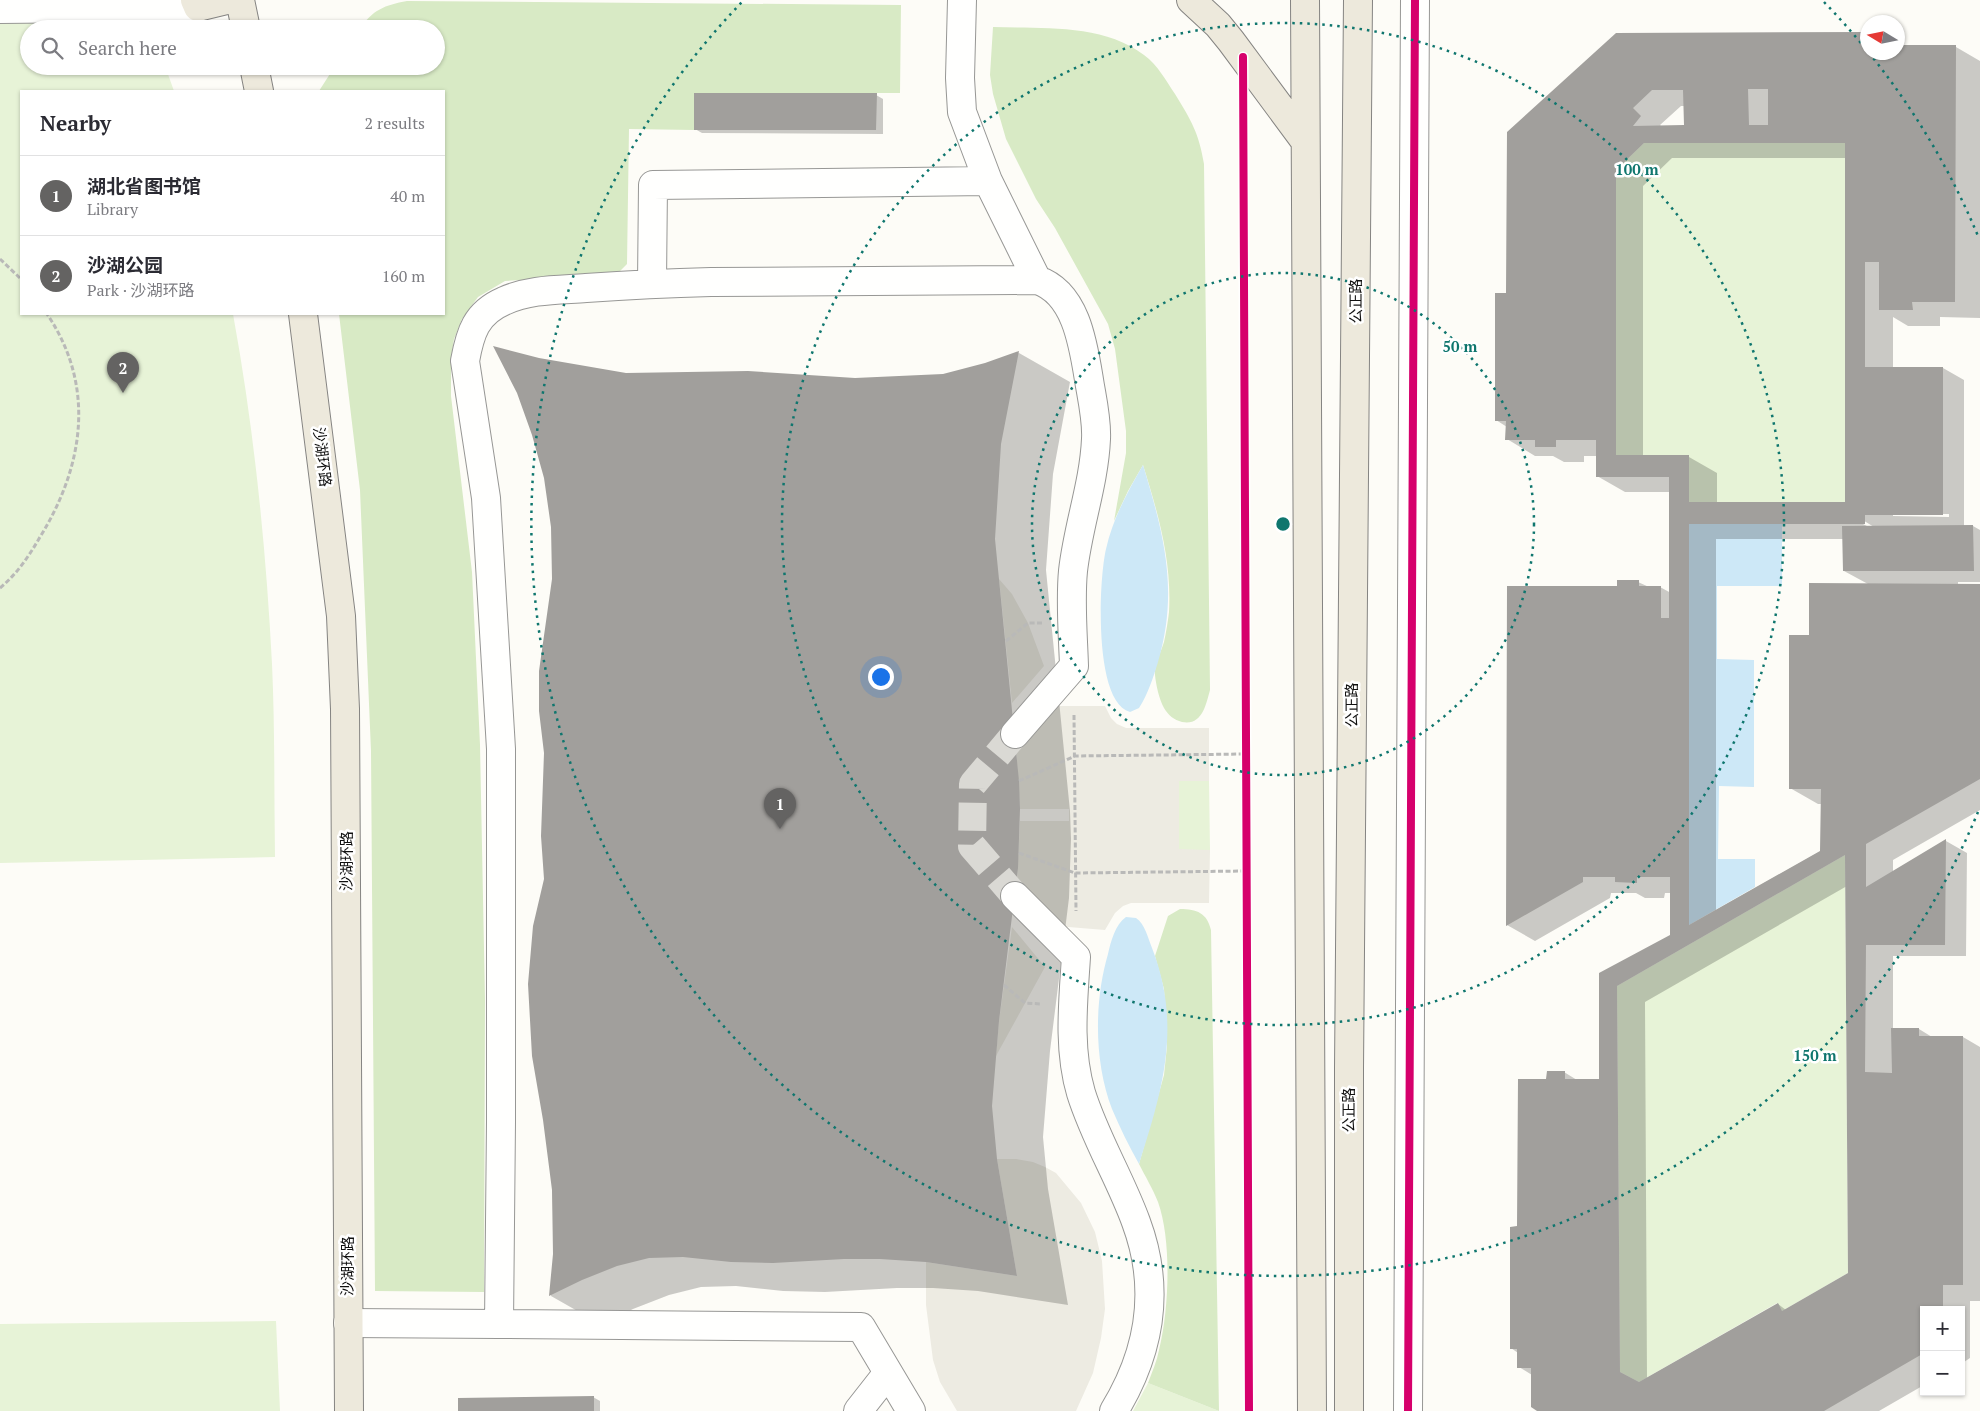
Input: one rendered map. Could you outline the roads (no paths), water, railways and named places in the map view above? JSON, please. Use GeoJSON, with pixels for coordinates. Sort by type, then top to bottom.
{"type":"FeatureCollection","features":[{"type":"Feature","properties":{"kind":"main road"},"geometry":{"type":"LineString","coordinates":[[196,4],[227,0]]}},
{"type":"Feature","properties":{"kind":"main road"},"geometry":{"type":"LineString","coordinates":[[240,0],[244,20]]}},
{"type":"Feature","properties":{"kind":"main road"},"geometry":{"type":"LineString","coordinates":[[1192,0],[1218,25],[1231,41],[1306,141]]}},
{"type":"Feature","properties":{"kind":"main road"},"geometry":{"type":"LineString","coordinates":[[1305,0],[1312,1411]]}},
{"type":"Feature","properties":{"kind":"main road","name":"公正路"},"geometry":{"type":"LineString","coordinates":[[1349,1411],[1349,1069],[1358,0]]}},
{"type":"Feature","properties":{"kind":"main road"},"geometry":{"type":"LineString","coordinates":[[256,75],[259,90]]}},
{"type":"Feature","properties":{"kind":"main road","name":"沙湖环路"},"geometry":{"type":"LineString","coordinates":[[303,315],[342,616],[348,860],[349,1411]]}},
{"type":"Feature","properties":{"kind":"main road"},"geometry":{"type":"LineString","coordinates":[[1349,1381],[1369,1411]]}},
{"type":"Feature","properties":{"kind":"street"},"geometry":{"type":"LineString","coordinates":[[962,0],[960,78],[962,112],[988,181],[1037,280]]}},
{"type":"Feature","properties":{"kind":"street"},"geometry":{"type":"LineString","coordinates":[[1408,1411],[1415,0]]}},
{"type":"Feature","properties":{"kind":"street"},"geometry":{"type":"LineString","coordinates":[[0,9],[196,4]]}},
{"type":"Feature","properties":{"kind":"street"},"geometry":{"type":"LineString","coordinates":[[652,283],[653,185],[988,181]]}},
{"type":"Feature","properties":{"kind":"street"},"geometry":{"type":"LineString","coordinates":[[499,1324],[501,749],[486,498],[466,361],[469,338],[475,324],[502,301],[540,291],[652,283],[1037,280],[1047,283],[1056,290],[1064,301],[1074,320],[1084,349],[1096,438],[1090,488],[1073,567],[1071,590],[1074,666],[1015,734]]}},
{"type":"Feature","properties":{"kind":"street"},"geometry":{"type":"LineString","coordinates":[[1016,896],[1076,957],[1071,1030],[1075,1065],[1081,1092],[1098,1139],[1136,1221],[1149,1268],[1148,1330],[1136,1370],[1114,1411]]}},
{"type":"Feature","properties":{"kind":"street"},"geometry":{"type":"LineString","coordinates":[[348,1323],[861,1327],[887,1374],[911,1411]]}},
{"type":"Feature","properties":{"kind":"street"},"geometry":{"type":"LineString","coordinates":[[858,1411],[887,1374]]}},
{"type":"Feature","properties":{"kind":"water"},"geometry":{"type":"Polygon","coordinates":[[[1143,465],[1163,539],[1168,586],[1167,611],[1164,636],[1150,686],[1139,708],[1130,712],[1118,703],[1110,687],[1104,664],[1101,611],[1102,586],[1106,549],[1113,526],[1143,465]]]}},
{"type":"Feature","properties":{"kind":"water"},"geometry":{"type":"Polygon","coordinates":[[[1782,523],[1782,586],[1717,586],[1717,659],[1754,660],[1754,787],[1719,786],[1718,859],[1755,859],[1755,887],[1689,925],[1689,524],[1782,523]]]}},
{"type":"Feature","properties":{"kind":"water"},"geometry":{"type":"Polygon","coordinates":[[[1126,917],[1136,918],[1146,932],[1161,976],[1166,1004],[1166,1057],[1162,1083],[1139,1164],[1112,1109],[1106,1091],[1099,1052],[1098,1012],[1103,973],[1114,934],[1119,924],[1126,917]]]}},
{"type":"Feature","properties":{"kind":"tunnel"},"geometry":{"type":"LineString","coordinates":[[1015,734],[973,784],[972,846],[1015,896]]}},
{"type":"Feature","properties":{"kind":"place","name":"沙湖公园"},"geometry":{"type":"Point","coordinates":[123,393]}},
{"type":"Feature","properties":{"kind":"place","name":"湖北省图书馆"},"geometry":{"type":"Point","coordinates":[780,829]}}]}
